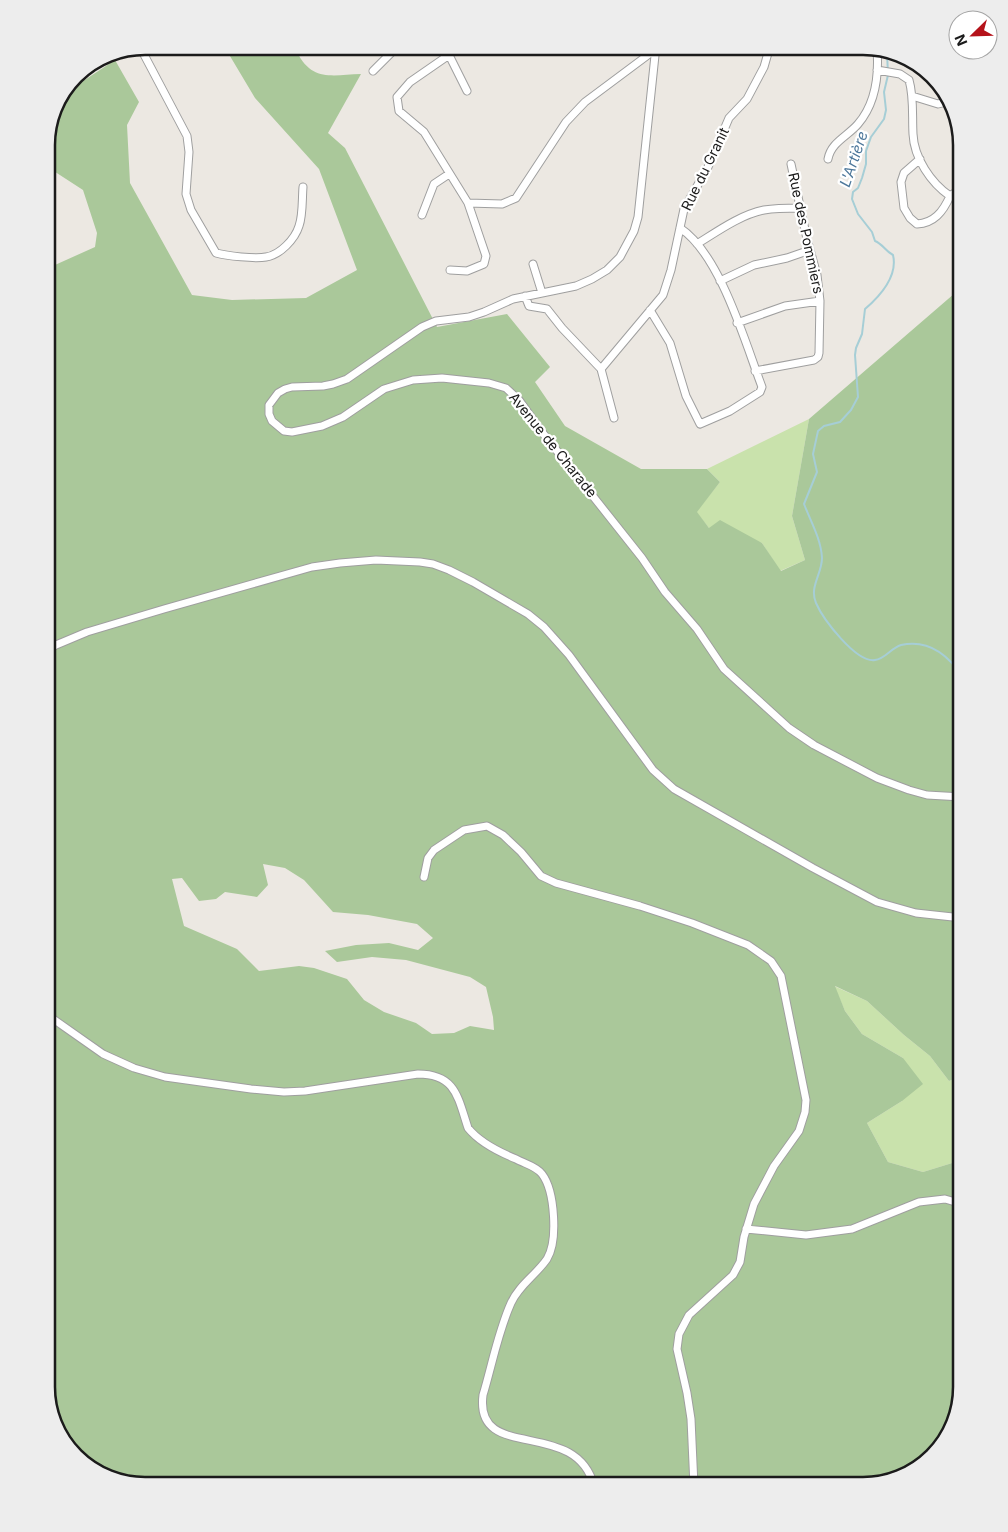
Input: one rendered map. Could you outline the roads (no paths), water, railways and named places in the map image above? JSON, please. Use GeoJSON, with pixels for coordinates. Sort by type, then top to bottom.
{"type":"FeatureCollection","features":[{"type":"Feature","properties":{"kind":"street"},"geometry":{"type":"LineString","coordinates":[[144,55],[187,136],[189,152],[186,194],[191,210],[216,253],[224,256],[267,257],[280,251],[294,238],[300,226],[303,187]]}},
{"type":"Feature","properties":{"kind":"street"},"geometry":{"type":"LineString","coordinates":[[373,71],[389,55]]}},
{"type":"Feature","properties":{"kind":"street"},"geometry":{"type":"LineString","coordinates":[[450,270],[467,272],[484,264],[486,256],[468,203],[424,132],[398,111],[397,97],[410,82],[449,55],[467,91]]}},
{"type":"Feature","properties":{"kind":"street"},"geometry":{"type":"LineString","coordinates":[[468,203],[502,204],[516,198],[566,122],[584,102],[647,55]]}},
{"type":"Feature","properties":{"kind":"street","name":"Avenue de Charade"},"geometry":{"type":"LineString","coordinates":[[655,55],[638,217],[627,245],[620,256],[606,270],[576,286],[513,299],[484,312],[469,316],[436,320],[422,327],[347,378],[333,384],[292,387],[278,393],[269,405],[272,421],[284,431],[292,432],[322,426],[343,417],[384,389],[413,380],[442,378],[489,383],[506,388],[519,400],[542,432],[642,558],[665,592],[697,630],[724,669],[789,728],[814,745],[877,778],[909,790],[927,795],[953,796]]}},
{"type":"Feature","properties":{"kind":"street","name":"Rue du Granit"},"geometry":{"type":"LineString","coordinates":[[601,369],[663,295],[672,270],[687,201],[708,167],[729,118],[748,99],[764,67],[767,55]]}},
{"type":"Feature","properties":{"kind":"street"},"geometry":{"type":"LineString","coordinates":[[828,159],[830,151],[858,125],[869,108],[880,71],[878,57]]}},
{"type":"Feature","properties":{"kind":"street"},"geometry":{"type":"LineString","coordinates":[[880,71],[900,74],[909,80],[912,96],[913,136],[920,159],[940,190],[950,196]]}},
{"type":"Feature","properties":{"kind":"street"},"geometry":{"type":"LineString","coordinates":[[912,96],[938,104],[943,103]]}},
{"type":"Feature","properties":{"kind":"street"},"geometry":{"type":"LineString","coordinates":[[920,159],[904,173],[901,182],[904,208],[910,218],[917,224],[928,223],[935,218],[953,194]]}},
{"type":"Feature","properties":{"kind":"street","name":"Rue des Pommiers"},"geometry":{"type":"LineString","coordinates":[[755,371],[816,359],[818,353],[820,301],[817,275],[791,164]]}},
{"type":"Feature","properties":{"kind":"street"},"geometry":{"type":"LineString","coordinates":[[422,214],[434,184],[450,174]]}},
{"type":"Feature","properties":{"kind":"street"},"geometry":{"type":"LineString","coordinates":[[697,244],[730,224],[755,213],[772,209],[800,208]]}},
{"type":"Feature","properties":{"kind":"street"},"geometry":{"type":"LineString","coordinates":[[650,310],[670,343],[686,396],[700,424],[730,412],[760,392],[762,387],[714,267],[697,244],[680,228]]}},
{"type":"Feature","properties":{"kind":"street"},"geometry":{"type":"LineString","coordinates":[[720,281],[754,265],[810,250]]}},
{"type":"Feature","properties":{"kind":"street"},"geometry":{"type":"LineString","coordinates":[[532,264],[542,292]]}},
{"type":"Feature","properties":{"kind":"street"},"geometry":{"type":"LineString","coordinates":[[525,296],[529,306],[546,309],[601,369],[614,418]]}},
{"type":"Feature","properties":{"kind":"street"},"geometry":{"type":"LineString","coordinates":[[737,323],[785,306],[820,301]]}},
{"type":"Feature","properties":{"kind":"street"},"geometry":{"type":"LineString","coordinates":[[55,645],[87,632],[312,567],[376,560],[434,564],[473,582],[528,614],[544,627],[569,655],[653,770],[674,789],[877,902],[916,913],[953,917]]}},
{"type":"Feature","properties":{"kind":"street"},"geometry":{"type":"LineString","coordinates":[[424,877],[428,858],[434,850],[464,830],[487,826],[503,835],[521,852],[541,876],[556,883],[692,922],[748,944],[770,961],[781,976],[806,1100],[805,1112],[799,1131],[774,1166],[754,1204],[746,1229],[740,1262],[733,1275],[689,1315],[679,1334],[677,1349],[691,1419],[694,1477]]}},
{"type":"Feature","properties":{"kind":"street"},"geometry":{"type":"LineString","coordinates":[[55,1020],[103,1054],[134,1068],[165,1077],[284,1092],[305,1091],[418,1074],[435,1075],[446,1081],[454,1091],[468,1128],[472,1133],[492,1147],[537,1169],[548,1184],[552,1197],[552,1239],[550,1251],[545,1261],[519,1289],[511,1304],[484,1394],[482,1408],[485,1417],[492,1428],[504,1434],[557,1446],[572,1454],[585,1465],[590,1477]]}},
{"type":"Feature","properties":{"kind":"street"},"geometry":{"type":"LineString","coordinates":[[746,1229],[806,1235],[852,1229],[919,1202],[945,1199],[953,1201]]}},
{"type":"Feature","properties":{"kind":"waterway","name":"L'Artière"},"geometry":{"type":"LineString","coordinates":[[887,59],[888,75],[884,92],[886,110],[884,119],[871,137],[866,151],[866,164],[862,178],[858,188],[853,192],[852,199],[858,214],[872,232],[875,241],[893,255],[894,263],[890,278],[882,292],[865,309],[862,334],[855,355],[858,397],[851,410],[840,422],[824,426],[818,431],[813,454],[817,472],[804,504],[818,537],[822,558],[814,597],[820,610],[841,639],[859,655],[867,659],[875,660],[882,658],[901,645],[920,644],[936,650],[953,664]]}}]}
